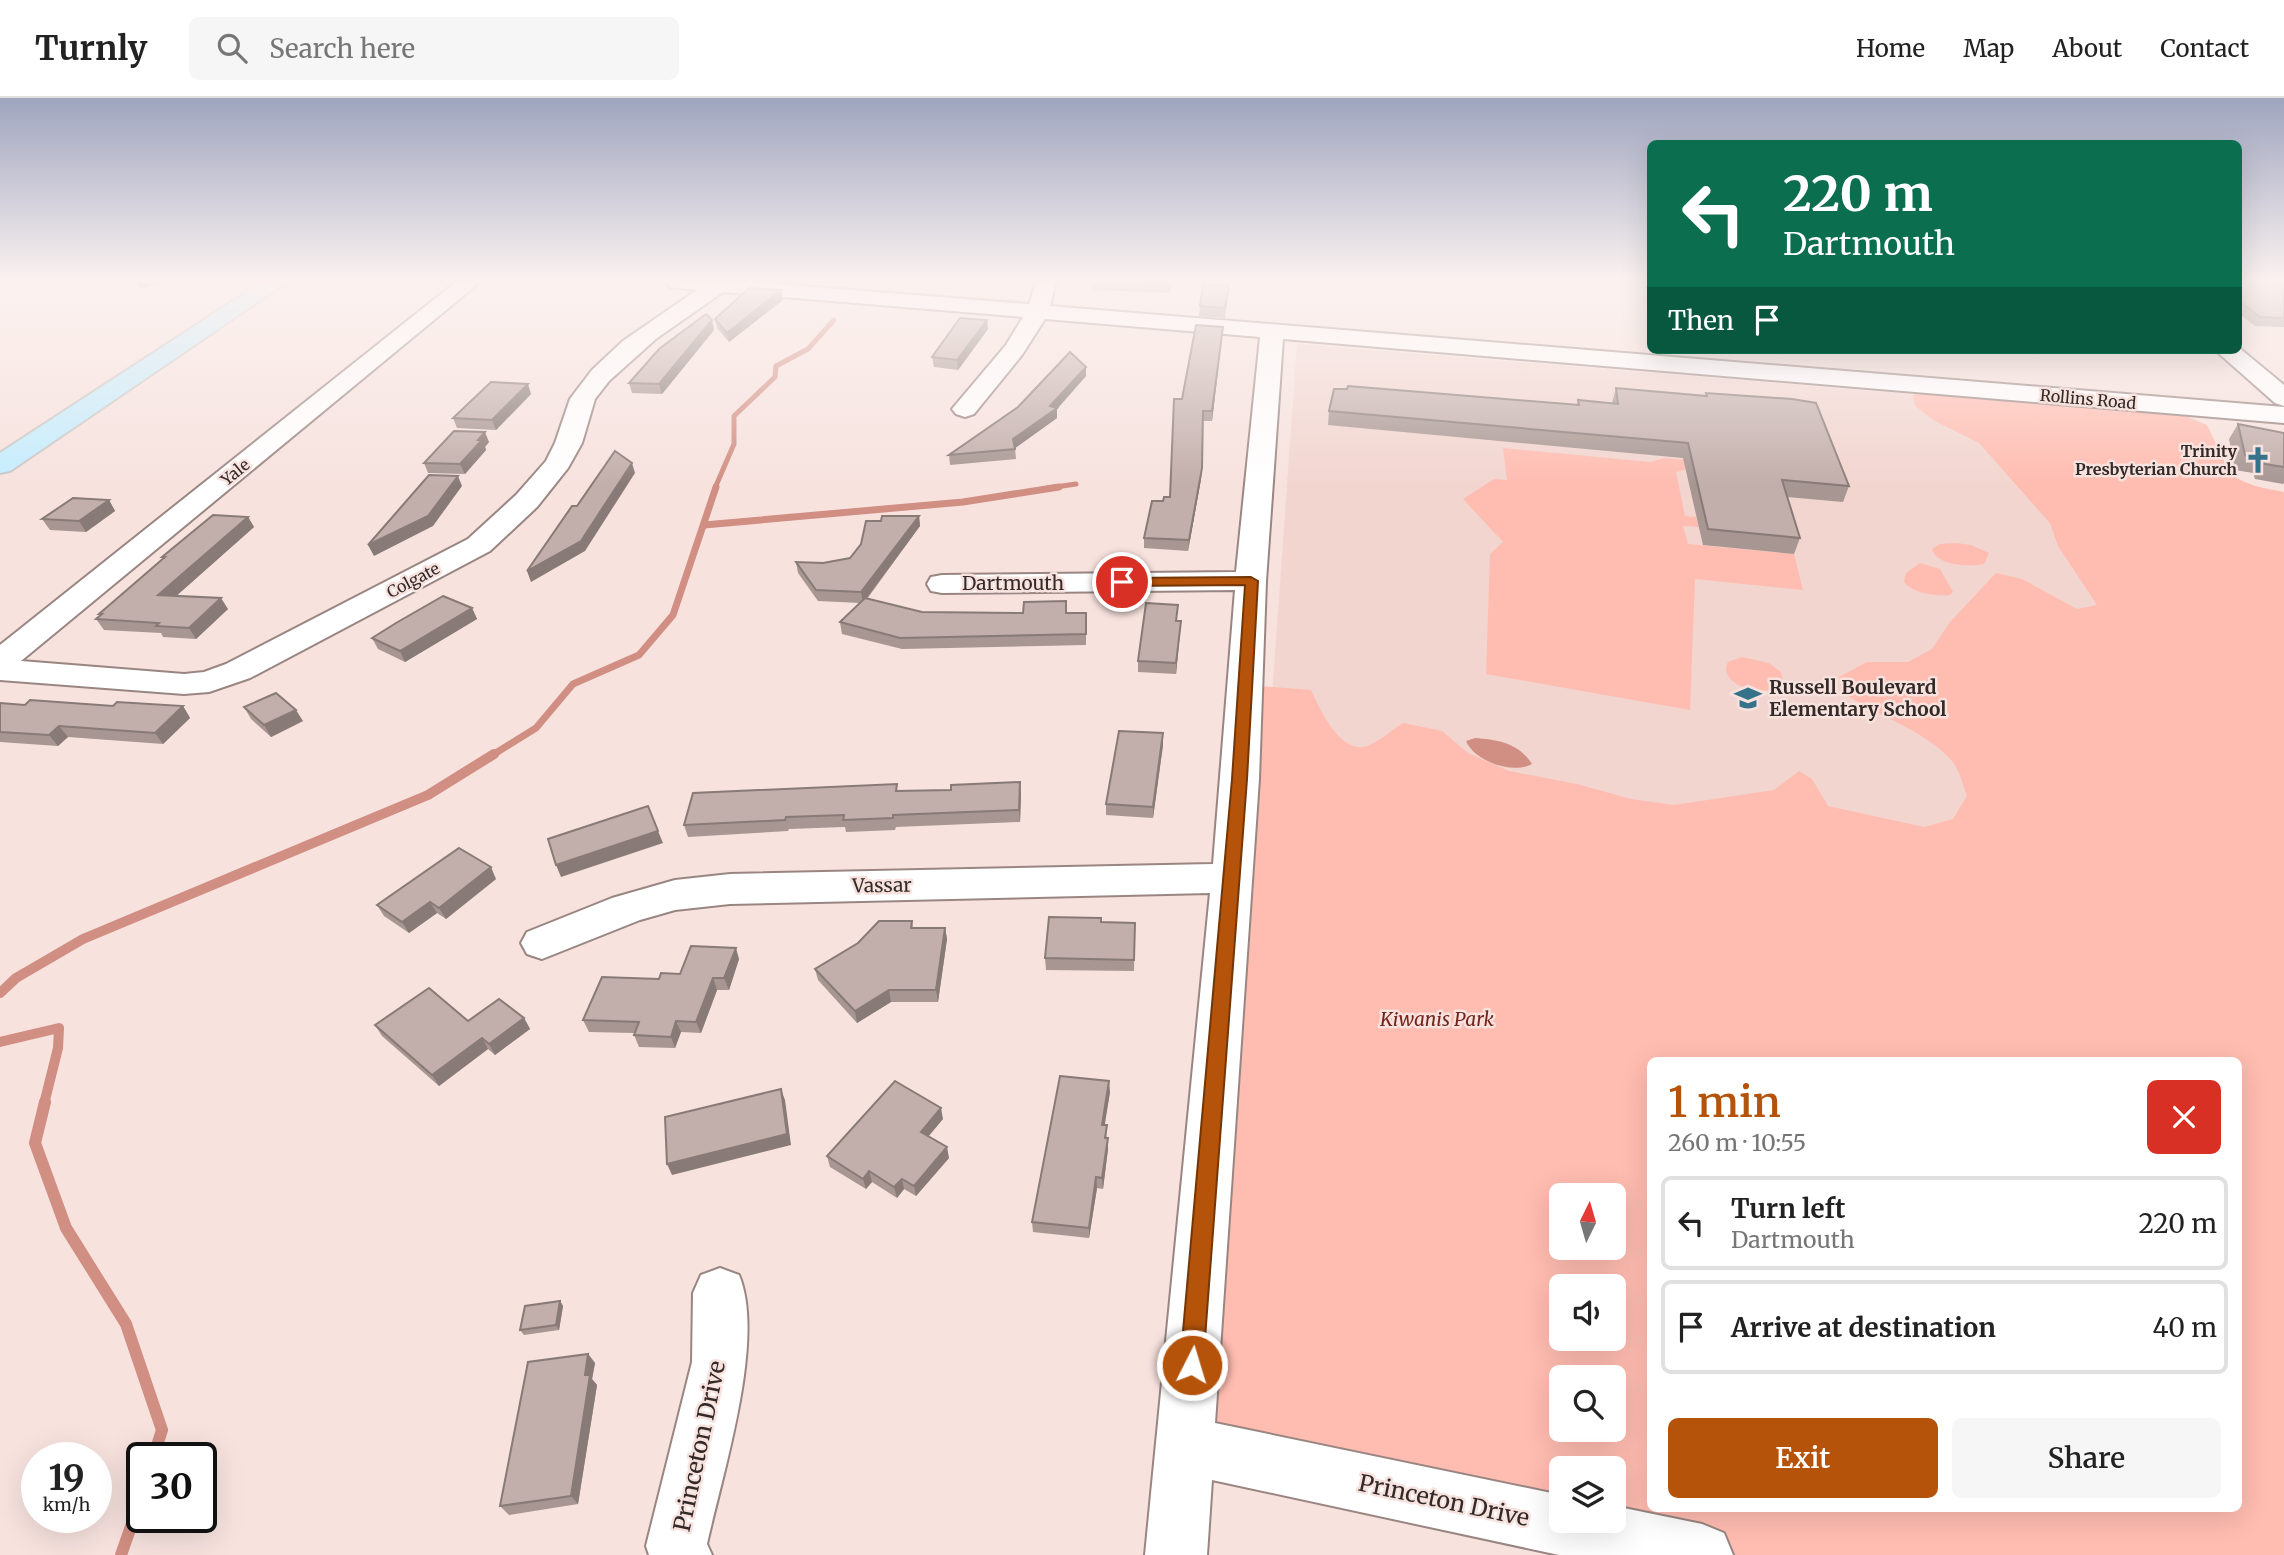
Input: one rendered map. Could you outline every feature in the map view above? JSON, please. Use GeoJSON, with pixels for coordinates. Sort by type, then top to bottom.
{"type":"FeatureCollection","features":[{"type":"Feature","properties":{"kind":"main road"},"geometry":{"type":"LineString","coordinates":[[0,465],[173,350]]}},
{"type":"Feature","properties":{"kind":"street","name":"Yale"},"geometry":{"type":"LineString","coordinates":[[0,662],[385,350]]}},
{"type":"Feature","properties":{"kind":"street","name":"Colgate"},"geometry":{"type":"LineString","coordinates":[[0,670],[184,684],[209,682],[237,671],[467,551],[499,529],[555,467],[565,452],[576,408],[588,390],[614,361],[629,350]]}},
{"type":"Feature","properties":{"kind":"street"},"geometry":{"type":"LineString","coordinates":[[965,409],[1014,350]]}},
{"type":"Feature","properties":{"kind":"street"},"geometry":{"type":"LineString","coordinates":[[1176,1555],[1271,350]]}},
{"type":"Feature","properties":{"kind":"street","name":"Rollins Road"},"geometry":{"type":"LineString","coordinates":[[1554,350],[1687,358],[2284,415]]}},
{"type":"Feature","properties":{"kind":"street"},"geometry":{"type":"LineString","coordinates":[[2232,354],[2284,398]]}},
{"type":"Feature","properties":{"kind":"street","name":"Dartmouth"},"geometry":{"type":"LineString","coordinates":[[942,584],[1251,581]]}},
{"type":"Feature","properties":{"kind":"street","name":"Vassar"},"geometry":{"type":"LineString","coordinates":[[542,943],[663,898],[730,889],[1230,878]]}},
{"type":"Feature","properties":{"kind":"street","name":"Princeton Drive"},"geometry":{"type":"LineString","coordinates":[[681,1555],[676,1546],[720,1362],[720,1293]]}},
{"type":"Feature","properties":{"kind":"street","name":"Princeton Drive"},"geometry":{"type":"LineString","coordinates":[[1186,1446],[1702,1555]]}},
{"type":"Feature","properties":{"kind":"shaded area","name":"Russell Boulevard Elementary School"},"geometry":{"type":"Polygon","coordinates":[[[1297,350],[1371,350],[1984,400],[2284,899],[1266,782],[1297,350]]]}},
{"type":"Feature","properties":{"kind":"shaded area"},"geometry":{"type":"Polygon","coordinates":[[[1475,738],[1514,747],[1532,764],[1515,768],[1485,760],[1470,748],[1466,741],[1475,738]]]}},
{"type":"Feature","properties":{"kind":"green space","name":"Kiwanis Park"},"geometry":{"type":"Polygon","coordinates":[[[1929,391],[1981,399],[2173,411],[2207,425],[2230,473],[2249,484],[2284,492],[2284,1555],[1702,1555],[1598,1533],[1626,1533],[1626,1456],[1549,1456],[1549,1523],[1186,1446],[1246,685],[1311,690],[1333,730],[1350,745],[1370,745],[1403,723],[1442,731],[1468,753],[1509,771],[1577,784],[1631,799],[1674,805],[1774,790],[1799,771],[1812,779],[1828,806],[1924,827],[1953,819],[1967,796],[1954,763],[1928,740],[1843,693],[1839,677],[1867,662],[1908,662],[1932,649],[1950,622],[1996,573],[2022,579],[2077,609],[2097,605],[2058,546],[2050,523],[1979,443],[1935,421],[1915,406],[1913,395],[1929,391]]]}},
{"type":"Feature","properties":{"kind":"green space"},"geometry":{"type":"Polygon","coordinates":[[[1503,448],[1651,462],[1664,458],[1699,461],[1688,469],[1676,472],[1685,516],[1696,517],[1699,527],[1683,526],[1688,544],[1794,554],[1803,590],[1695,579],[1690,710],[1486,674],[1490,554],[1503,542],[1463,499],[1494,479],[1507,480],[1503,448]]]}},
{"type":"Feature","properties":{"kind":"green space"},"geometry":{"type":"Polygon","coordinates":[[[1940,544],[1971,545],[1989,553],[1984,564],[1962,565],[1947,562],[1935,555],[1932,549],[1940,544]]]}},
{"type":"Feature","properties":{"kind":"green space"},"geometry":{"type":"Polygon","coordinates":[[[1920,563],[1940,569],[1953,592],[1950,595],[1931,594],[1908,586],[1904,582],[1906,573],[1920,563]]]}},
{"type":"Feature","properties":{"kind":"green space"},"geometry":{"type":"Polygon","coordinates":[[[1742,657],[1769,663],[1781,672],[1783,683],[1767,690],[1736,684],[1726,670],[1728,662],[1742,657]]]}},
{"type":"Feature","properties":{"kind":"building"},"geometry":{"type":"Polygon","coordinates":[[[658,350],[687,350],[659,384],[629,383],[658,350]]]}},
{"type":"Feature","properties":{"kind":"building"},"geometry":{"type":"Polygon","coordinates":[[[937,350],[965,350],[957,360],[932,357],[937,350]]]}},
{"type":"Feature","properties":{"kind":"building"},"geometry":{"type":"Polygon","coordinates":[[[1191,350],[1220,350],[1212,411],[1203,411],[1202,468],[1189,540],[1144,538],[1152,501],[1163,501],[1164,497],[1170,497],[1174,399],[1182,399],[1191,350]]]}},
{"type":"Feature","properties":{"kind":"building"},"geometry":{"type":"Polygon","coordinates":[[[1070,352],[1086,367],[1050,406],[1057,408],[1013,439],[1015,449],[949,455],[1018,407],[1070,352]]]}},
{"type":"Feature","properties":{"kind":"building"},"geometry":{"type":"Polygon","coordinates":[[[491,382],[528,384],[492,420],[453,418],[491,382]]]}},
{"type":"Feature","properties":{"kind":"building"},"geometry":{"type":"Polygon","coordinates":[[[1348,386],[1579,405],[1578,400],[1618,404],[1616,388],[1707,396],[1706,393],[1792,399],[1816,403],[1849,486],[1782,480],[1800,538],[1708,529],[1688,443],[1329,411],[1334,389],[1347,389],[1348,386]]]}},
{"type":"Feature","properties":{"kind":"building"},"geometry":{"type":"Polygon","coordinates":[[[2238,424],[2284,433],[2284,467],[2265,464],[2263,458],[2245,455],[2238,424]]]}},
{"type":"Feature","properties":{"kind":"building"},"geometry":{"type":"Polygon","coordinates":[[[454,431],[485,432],[478,440],[482,440],[460,464],[424,463],[454,431]]]}},
{"type":"Feature","properties":{"kind":"building"},"geometry":{"type":"Polygon","coordinates":[[[615,451],[632,463],[581,541],[527,571],[572,506],[577,506],[615,451]]]}},
{"type":"Feature","properties":{"kind":"building"},"geometry":{"type":"Polygon","coordinates":[[[429,475],[458,476],[428,516],[368,545],[429,475]]]}},
{"type":"Feature","properties":{"kind":"building"},"geometry":{"type":"Polygon","coordinates":[[[73,498],[109,500],[79,521],[42,519],[73,498]]]}},
{"type":"Feature","properties":{"kind":"building"},"geometry":{"type":"Polygon","coordinates":[[[213,515],[248,517],[158,595],[221,598],[189,628],[96,619],[165,557],[162,557],[213,515]]]}},
{"type":"Feature","properties":{"kind":"building"},"geometry":{"type":"Polygon","coordinates":[[[882,516],[919,516],[861,592],[816,590],[796,562],[823,563],[850,558],[861,544],[866,521],[881,521],[882,516]]]}},
{"type":"Feature","properties":{"kind":"building"},"geometry":{"type":"Polygon","coordinates":[[[443,596],[472,608],[400,651],[372,638],[396,623],[443,596]]]}},
{"type":"Feature","properties":{"kind":"building"},"geometry":{"type":"Polygon","coordinates":[[[865,598],[922,612],[1023,613],[1024,602],[1066,601],[1066,613],[1086,613],[1086,634],[900,638],[840,622],[865,598]]]}},
{"type":"Feature","properties":{"kind":"building"},"geometry":{"type":"Polygon","coordinates":[[[1146,603],[1178,605],[1176,621],[1181,621],[1176,663],[1138,661],[1146,603]]]}},
{"type":"Feature","properties":{"kind":"building"},"geometry":{"type":"Polygon","coordinates":[[[276,693],[296,710],[264,725],[244,707],[276,693]]]}},
{"type":"Feature","properties":{"kind":"building"},"geometry":{"type":"Polygon","coordinates":[[[30,700],[113,706],[117,702],[183,706],[155,733],[59,726],[49,735],[0,732],[0,703],[25,705],[30,700]]]}},
{"type":"Feature","properties":{"kind":"building"},"geometry":{"type":"Polygon","coordinates":[[[1119,731],[1163,733],[1153,807],[1106,804],[1119,731]]]}},
{"type":"Feature","properties":{"kind":"building"},"geometry":{"type":"Polygon","coordinates":[[[1020,782],[1019,810],[893,815],[893,818],[843,820],[844,815],[786,817],[785,820],[684,825],[693,793],[897,784],[896,791],[951,790],[951,785],[1020,782]]]}},
{"type":"Feature","properties":{"kind":"building"},"geometry":{"type":"Polygon","coordinates":[[[648,806],[658,831],[556,865],[548,839],[648,806]]]}},
{"type":"Feature","properties":{"kind":"building"},"geometry":{"type":"Polygon","coordinates":[[[459,848],[491,867],[439,908],[430,902],[402,922],[377,905],[459,848]]]}},
{"type":"Feature","properties":{"kind":"building"},"geometry":{"type":"Polygon","coordinates":[[[1049,917],[1101,918],[1101,922],[1135,923],[1134,960],[1045,958],[1049,917]]]}},
{"type":"Feature","properties":{"kind":"building"},"geometry":{"type":"Polygon","coordinates":[[[879,921],[912,921],[911,928],[945,928],[936,990],[889,990],[855,1011],[815,969],[858,943],[879,921]]]}},
{"type":"Feature","properties":{"kind":"building"},"geometry":{"type":"Polygon","coordinates":[[[691,946],[736,948],[724,978],[713,978],[696,1022],[676,1021],[671,1037],[634,1035],[639,1022],[583,1020],[602,977],[659,979],[661,973],[680,974],[691,946]]]}},
{"type":"Feature","properties":{"kind":"building"},"geometry":{"type":"Polygon","coordinates":[[[429,988],[468,1021],[499,999],[524,1018],[489,1044],[482,1038],[432,1075],[375,1025],[429,988]]]}},
{"type":"Feature","properties":{"kind":"building"},"geometry":{"type":"Polygon","coordinates":[[[1060,1076],[1109,1081],[1102,1125],[1107,1125],[1105,1138],[1108,1138],[1102,1178],[1096,1177],[1089,1228],[1032,1222],[1060,1076]]]}},
{"type":"Feature","properties":{"kind":"building"},"geometry":{"type":"Polygon","coordinates":[[[895,1081],[941,1108],[921,1132],[947,1147],[914,1186],[902,1179],[894,1187],[869,1171],[863,1179],[827,1156],[895,1081]]]}},
{"type":"Feature","properties":{"kind":"building"},"geometry":{"type":"Polygon","coordinates":[[[781,1089],[787,1134],[667,1164],[665,1117],[781,1089]]]}},
{"type":"Feature","properties":{"kind":"building"},"geometry":{"type":"Polygon","coordinates":[[[560,1301],[556,1325],[520,1330],[525,1306],[560,1301]]]}},
{"type":"Feature","properties":{"kind":"building"},"geometry":{"type":"Polygon","coordinates":[[[588,1354],[585,1375],[590,1375],[571,1496],[500,1506],[528,1362],[588,1354]]]}},
{"type":"Feature","properties":{"kind":"waterway"},"geometry":{"type":"LineString","coordinates":[[715,488],[734,444],[734,416],[775,377],[776,366],[806,350]]}},
{"type":"Feature","properties":{"kind":"waterway"},"geometry":{"type":"LineString","coordinates":[[1048,488],[1076,484]]}},
{"type":"Feature","properties":{"kind":"waterway"},"geometry":{"type":"LineString","coordinates":[[491,756],[536,728],[573,684],[639,655],[673,615],[716,487]]}},
{"type":"Feature","properties":{"kind":"waterway"},"geometry":{"type":"LineString","coordinates":[[704,525],[963,502],[1059,487]]}},
{"type":"Feature","properties":{"kind":"waterway"},"geometry":{"type":"LineString","coordinates":[[0,993],[16,978],[83,939],[428,795],[494,754]]}},
{"type":"Feature","properties":{"kind":"waterway"},"geometry":{"type":"LineString","coordinates":[[0,1042],[59,1028],[58,1048],[44,1104]]}},
{"type":"Feature","properties":{"kind":"waterway"},"geometry":{"type":"LineString","coordinates":[[45,1102],[35,1143],[66,1228],[126,1324],[162,1430],[158,1442]]}},
{"type":"Feature","properties":{"kind":"waterway"},"geometry":{"type":"LineString","coordinates":[[121,1555],[129,1533]]}},
{"type":"Feature","properties":{"kind":"place","name":"Trinity Presbyterian Church"},"geometry":{"type":"Point","coordinates":[2258,460]}},
{"type":"Feature","properties":{"kind":"place","name":"Russell Boulevard Elementary School"},"geometry":{"type":"Point","coordinates":[1748,698]}},
{"type":"Feature","properties":{"kind":"route"},"geometry":{"type":"LineString","coordinates":[[1122,582],[1251,581],[1240,779],[1231,858],[1192,1365]]}}]}
